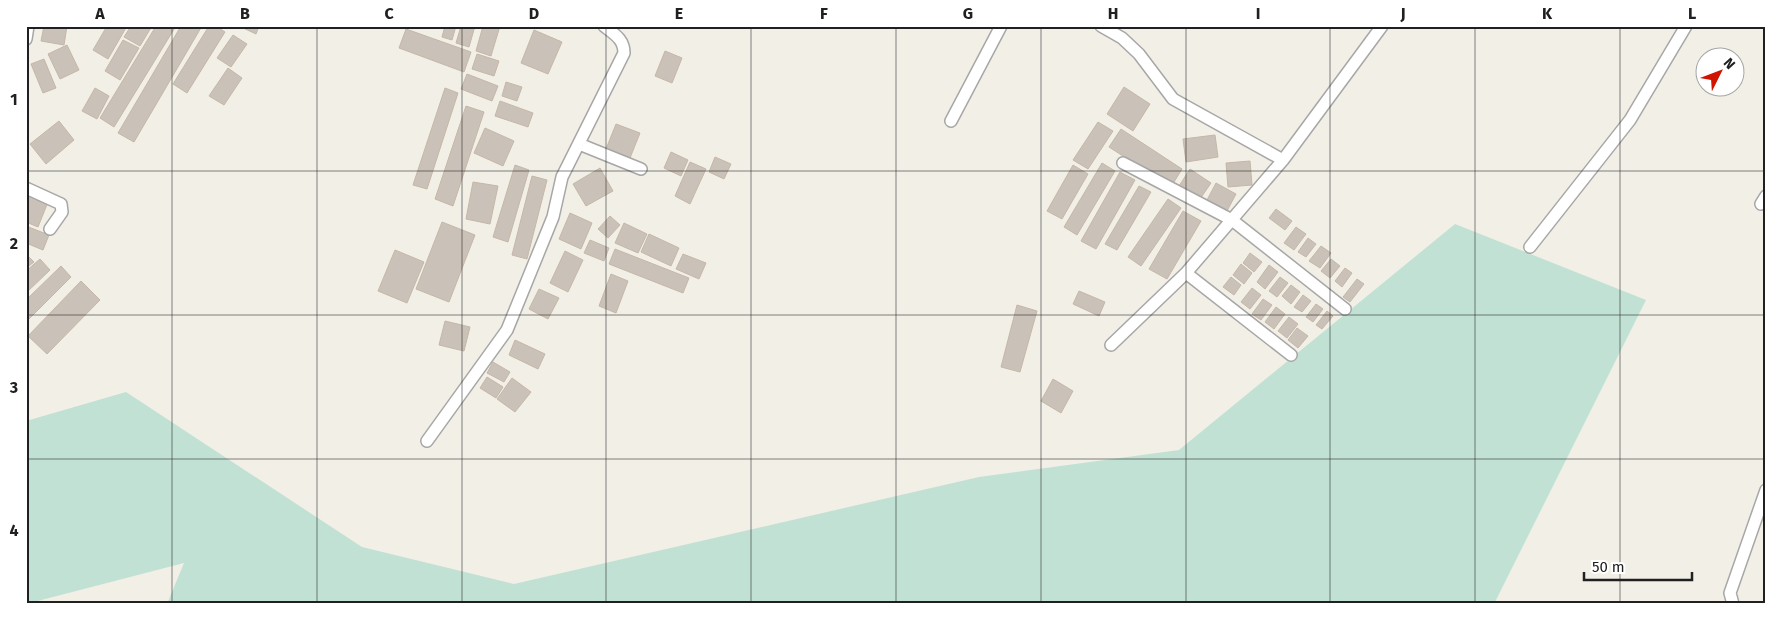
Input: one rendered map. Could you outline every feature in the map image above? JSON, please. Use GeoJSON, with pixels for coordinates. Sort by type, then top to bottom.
{"type":"FeatureCollection","features":[{"type":"Feature","properties":{"kind":"street"},"geometry":{"type":"LineString","coordinates":[[26,39],[28,26]]}},
{"type":"Feature","properties":{"kind":"street"},"geometry":{"type":"LineString","coordinates":[[427,442],[507,330],[552,218],[562,177],[624,53],[621,38],[604,26]]}},
{"type":"Feature","properties":{"kind":"street"},"geometry":{"type":"LineString","coordinates":[[951,121],[1001,26]]}},
{"type":"Feature","properties":{"kind":"street"},"geometry":{"type":"LineString","coordinates":[[1100,26],[1122,38],[1139,54],[1173,99],[1283,160]]}},
{"type":"Feature","properties":{"kind":"street"},"geometry":{"type":"LineString","coordinates":[[1111,345],[1186,274],[1283,160],[1382,26]]}},
{"type":"Feature","properties":{"kind":"street"},"geometry":{"type":"LineString","coordinates":[[1530,247],[1630,120],[1686,26]]}},
{"type":"Feature","properties":{"kind":"street"},"geometry":{"type":"LineString","coordinates":[[578,144],[641,169]]}},
{"type":"Feature","properties":{"kind":"street"},"geometry":{"type":"LineString","coordinates":[[1123,163],[1232,220],[1345,309]]}},
{"type":"Feature","properties":{"kind":"street"},"geometry":{"type":"LineString","coordinates":[[26,188],[61,204],[62,212],[50,229]]}},
{"type":"Feature","properties":{"kind":"street"},"geometry":{"type":"LineString","coordinates":[[1186,274],[1291,355]]}},
{"type":"Feature","properties":{"kind":"street"},"geometry":{"type":"LineString","coordinates":[[1733,604],[1730,593],[1766,490]]}},
{"type":"Feature","properties":{"kind":"green space"},"geometry":{"type":"Polygon","coordinates":[[[1455,224],[1646,300],[1494,604],[167,604],[184,563],[26,604],[26,421],[126,392],[362,547],[514,584],[979,477],[1179,450],[1455,224]]]}},
{"type":"Feature","properties":{"kind":"building"},"geometry":{"type":"Polygon","coordinates":[[[44,26],[67,26],[64,45],[41,41],[44,26]]]}},
{"type":"Feature","properties":{"kind":"building"},"geometry":{"type":"Polygon","coordinates":[[[107,26],[127,26],[108,59],[93,50],[107,26]]]}},
{"type":"Feature","properties":{"kind":"building"},"geometry":{"type":"Polygon","coordinates":[[[131,26],[152,26],[140,46],[124,37],[131,26]]]}},
{"type":"Feature","properties":{"kind":"building"},"geometry":{"type":"Polygon","coordinates":[[[156,26],[176,26],[114,127],[100,118],[156,26]]]}},
{"type":"Feature","properties":{"kind":"building"},"geometry":{"type":"Polygon","coordinates":[[[181,26],[202,26],[134,142],[118,133],[181,26]]]}},
{"type":"Feature","properties":{"kind":"building"},"geometry":{"type":"Polygon","coordinates":[[[209,26],[216,26],[225,32],[187,93],[173,84],[209,26]]]}},
{"type":"Feature","properties":{"kind":"building"},"geometry":{"type":"Polygon","coordinates":[[[239,26],[259,26],[256,34],[239,26]]]}},
{"type":"Feature","properties":{"kind":"building"},"geometry":{"type":"Polygon","coordinates":[[[445,26],[456,26],[452,40],[442,37],[445,26]]]}},
{"type":"Feature","properties":{"kind":"building"},"geometry":{"type":"Polygon","coordinates":[[[461,26],[475,26],[469,47],[456,43],[461,26]]]}},
{"type":"Feature","properties":{"kind":"building"},"geometry":{"type":"Polygon","coordinates":[[[483,26],[500,26],[491,56],[476,51],[483,26]]]}},
{"type":"Feature","properties":{"kind":"building"},"geometry":{"type":"Polygon","coordinates":[[[406,29],[471,52],[464,72],[399,48],[406,29]]]}},
{"type":"Feature","properties":{"kind":"building"},"geometry":{"type":"Polygon","coordinates":[[[534,30],[562,42],[548,74],[521,63],[534,30]]]}},
{"type":"Feature","properties":{"kind":"building"},"geometry":{"type":"Polygon","coordinates":[[[233,35],[247,44],[231,67],[217,58],[233,35]]]}},
{"type":"Feature","properties":{"kind":"building"},"geometry":{"type":"Polygon","coordinates":[[[123,40],[139,48],[120,80],[105,71],[123,40]]]}},
{"type":"Feature","properties":{"kind":"building"},"geometry":{"type":"Polygon","coordinates":[[[67,45],[79,70],[60,79],[48,54],[67,45]]]}},
{"type":"Feature","properties":{"kind":"building"},"geometry":{"type":"Polygon","coordinates":[[[665,51],[682,58],[672,83],[655,76],[665,51]]]}},
{"type":"Feature","properties":{"kind":"building"},"geometry":{"type":"Polygon","coordinates":[[[477,54],[499,61],[494,76],[472,69],[477,54]]]}},
{"type":"Feature","properties":{"kind":"building"},"geometry":{"type":"Polygon","coordinates":[[[44,59],[56,88],[43,93],[31,64],[44,59]]]}},
{"type":"Feature","properties":{"kind":"building"},"geometry":{"type":"Polygon","coordinates":[[[228,68],[242,78],[224,105],[209,96],[228,68]]]}},
{"type":"Feature","properties":{"kind":"building"},"geometry":{"type":"Polygon","coordinates":[[[467,74],[498,86],[492,101],[461,89],[467,74]]]}},
{"type":"Feature","properties":{"kind":"building"},"geometry":{"type":"Polygon","coordinates":[[[506,82],[522,87],[517,101],[502,96],[506,82]]]}},
{"type":"Feature","properties":{"kind":"building"},"geometry":{"type":"Polygon","coordinates":[[[1124,87],[1150,104],[1133,131],[1107,114],[1124,87]]]}},
{"type":"Feature","properties":{"kind":"building"},"geometry":{"type":"Polygon","coordinates":[[[95,88],[109,96],[97,119],[82,111],[95,88]]]}},
{"type":"Feature","properties":{"kind":"building"},"geometry":{"type":"Polygon","coordinates":[[[445,88],[458,93],[427,189],[413,185],[445,88]]]}},
{"type":"Feature","properties":{"kind":"building"},"geometry":{"type":"Polygon","coordinates":[[[500,101],[533,113],[528,127],[495,116],[500,101]]]}},
{"type":"Feature","properties":{"kind":"building"},"geometry":{"type":"Polygon","coordinates":[[[466,106],[484,112],[453,206],[435,199],[466,106]]]}},
{"type":"Feature","properties":{"kind":"building"},"geometry":{"type":"Polygon","coordinates":[[[59,121],[74,140],[46,164],[30,144],[59,121]]]}},
{"type":"Feature","properties":{"kind":"building"},"geometry":{"type":"Polygon","coordinates":[[[1098,122],[1113,131],[1088,169],[1073,160],[1098,122]]]}},
{"type":"Feature","properties":{"kind":"building"},"geometry":{"type":"Polygon","coordinates":[[[616,124],[640,133],[630,158],[606,149],[616,124]]]}},
{"type":"Feature","properties":{"kind":"building"},"geometry":{"type":"Polygon","coordinates":[[[485,128],[514,141],[503,166],[474,153],[485,128]]]}},
{"type":"Feature","properties":{"kind":"building"},"geometry":{"type":"Polygon","coordinates":[[[1121,129],[1182,169],[1171,187],[1109,147],[1121,129]]]}},
{"type":"Feature","properties":{"kind":"building"},"geometry":{"type":"Polygon","coordinates":[[[1215,135],[1218,157],[1186,162],[1183,139],[1215,135]]]}},
{"type":"Feature","properties":{"kind":"building"},"geometry":{"type":"Polygon","coordinates":[[[671,152],[688,160],[681,176],[664,168],[671,152]]]}},
{"type":"Feature","properties":{"kind":"building"},"geometry":{"type":"Polygon","coordinates":[[[715,157],[731,164],[724,179],[709,172],[715,157]]]}},
{"type":"Feature","properties":{"kind":"building"},"geometry":{"type":"Polygon","coordinates":[[[1250,161],[1252,185],[1228,187],[1226,163],[1250,161]]]}},
{"type":"Feature","properties":{"kind":"building"},"geometry":{"type":"Polygon","coordinates":[[[690,162],[706,169],[690,204],[675,196],[690,162]]]}},
{"type":"Feature","properties":{"kind":"building"},"geometry":{"type":"Polygon","coordinates":[[[1102,163],[1115,171],[1077,235],[1064,227],[1102,163]]]}},
{"type":"Feature","properties":{"kind":"building"},"geometry":{"type":"Polygon","coordinates":[[[515,165],[529,170],[508,242],[493,237],[515,165]]]}},
{"type":"Feature","properties":{"kind":"building"},"geometry":{"type":"Polygon","coordinates":[[[1073,165],[1088,174],[1062,219],[1047,211],[1073,165]]]}},
{"type":"Feature","properties":{"kind":"building"},"geometry":{"type":"Polygon","coordinates":[[[600,168],[613,191],[586,206],[573,184],[600,168]]]}},
{"type":"Feature","properties":{"kind":"building"},"geometry":{"type":"Polygon","coordinates":[[[1190,169],[1211,183],[1200,199],[1179,186],[1190,169]]]}},
{"type":"Feature","properties":{"kind":"building"},"geometry":{"type":"Polygon","coordinates":[[[1120,172],[1135,180],[1096,249],[1081,241],[1120,172]]]}},
{"type":"Feature","properties":{"kind":"building"},"geometry":{"type":"Polygon","coordinates":[[[532,176],[547,180],[527,259],[512,255],[532,176]]]}},
{"type":"Feature","properties":{"kind":"building"},"geometry":{"type":"Polygon","coordinates":[[[473,182],[498,186],[490,224],[466,219],[473,182]]]}},
{"type":"Feature","properties":{"kind":"building"},"geometry":{"type":"Polygon","coordinates":[[[1216,183],[1236,194],[1227,211],[1207,200],[1216,183]]]}},
{"type":"Feature","properties":{"kind":"building"},"geometry":{"type":"Polygon","coordinates":[[[1139,186],[1151,192],[1117,250],[1105,244],[1139,186]]]}},
{"type":"Feature","properties":{"kind":"building"},"geometry":{"type":"Polygon","coordinates":[[[30,195],[48,202],[38,227],[26,222],[26,205],[30,195]]]}},
{"type":"Feature","properties":{"kind":"building"},"geometry":{"type":"Polygon","coordinates":[[[1168,199],[1181,208],[1141,266],[1128,257],[1168,199]]]}},
{"type":"Feature","properties":{"kind":"building"},"geometry":{"type":"Polygon","coordinates":[[[1276,209],[1292,221],[1285,230],[1269,218],[1276,209]]]}},
{"type":"Feature","properties":{"kind":"building"},"geometry":{"type":"Polygon","coordinates":[[[1183,211],[1201,221],[1167,279],[1149,269],[1183,211]]]}},
{"type":"Feature","properties":{"kind":"building"},"geometry":{"type":"Polygon","coordinates":[[[570,213],[592,223],[581,249],[559,239],[570,213]]]}},
{"type":"Feature","properties":{"kind":"building"},"geometry":{"type":"Polygon","coordinates":[[[610,216],[620,225],[608,238],[598,229],[610,216]]]}},
{"type":"Feature","properties":{"kind":"building"},"geometry":{"type":"Polygon","coordinates":[[[442,222],[475,235],[449,302],[416,289],[442,222]]]}},
{"type":"Feature","properties":{"kind":"building"},"geometry":{"type":"Polygon","coordinates":[[[624,223],[647,234],[638,253],[615,243],[624,223]]]}},
{"type":"Feature","properties":{"kind":"building"},"geometry":{"type":"Polygon","coordinates":[[[26,226],[49,235],[43,250],[26,243],[26,226]]]}},
{"type":"Feature","properties":{"kind":"building"},"geometry":{"type":"Polygon","coordinates":[[[1296,227],[1306,234],[1294,250],[1284,243],[1296,227]]]}},
{"type":"Feature","properties":{"kind":"building"},"geometry":{"type":"Polygon","coordinates":[[[649,234],[679,248],[671,266],[641,252],[649,234]]]}},
{"type":"Feature","properties":{"kind":"building"},"geometry":{"type":"Polygon","coordinates":[[[1308,238],[1316,244],[1306,257],[1298,252],[1308,238]]]}},
{"type":"Feature","properties":{"kind":"building"},"geometry":{"type":"Polygon","coordinates":[[[590,240],[609,248],[604,261],[584,253],[590,240]]]}},
{"type":"Feature","properties":{"kind":"building"},"geometry":{"type":"Polygon","coordinates":[[[1321,246],[1331,253],[1320,268],[1309,261],[1321,246]]]}},
{"type":"Feature","properties":{"kind":"building"},"geometry":{"type":"Polygon","coordinates":[[[615,249],[689,278],[683,293],[609,264],[615,249]]]}},
{"type":"Feature","properties":{"kind":"building"},"geometry":{"type":"Polygon","coordinates":[[[395,250],[424,262],[407,303],[378,291],[395,250]]]}},
{"type":"Feature","properties":{"kind":"building"},"geometry":{"type":"Polygon","coordinates":[[[565,251],[583,260],[568,292],[550,283],[565,251]]]}},
{"type":"Feature","properties":{"kind":"building"},"geometry":{"type":"Polygon","coordinates":[[[1250,253],[1262,262],[1254,272],[1243,263],[1250,253]]]}},
{"type":"Feature","properties":{"kind":"building"},"geometry":{"type":"Polygon","coordinates":[[[26,254],[34,262],[26,268],[26,254]]]}},
{"type":"Feature","properties":{"kind":"building"},"geometry":{"type":"Polygon","coordinates":[[[683,254],[706,263],[699,279],[676,269],[683,254]]]}},
{"type":"Feature","properties":{"kind":"building"},"geometry":{"type":"Polygon","coordinates":[[[40,259],[50,270],[26,293],[26,271],[40,259]]]}},
{"type":"Feature","properties":{"kind":"building"},"geometry":{"type":"Polygon","coordinates":[[[1331,259],[1340,266],[1330,278],[1321,271],[1331,259]]]}},
{"type":"Feature","properties":{"kind":"building"},"geometry":{"type":"Polygon","coordinates":[[[1241,264],[1252,273],[1244,284],[1233,275],[1241,264]]]}},
{"type":"Feature","properties":{"kind":"building"},"geometry":{"type":"Polygon","coordinates":[[[1269,265],[1278,272],[1265,289],[1257,282],[1269,265]]]}},
{"type":"Feature","properties":{"kind":"building"},"geometry":{"type":"Polygon","coordinates":[[[61,266],[71,277],[26,322],[26,300],[61,266]]]}},
{"type":"Feature","properties":{"kind":"building"},"geometry":{"type":"Polygon","coordinates":[[[1345,268],[1352,273],[1342,287],[1335,281],[1345,268]]]}},
{"type":"Feature","properties":{"kind":"building"},"geometry":{"type":"Polygon","coordinates":[[[611,274],[628,281],[616,313],[599,306],[611,274]]]}},
{"type":"Feature","properties":{"kind":"building"},"geometry":{"type":"Polygon","coordinates":[[[1231,277],[1241,285],[1234,295],[1223,287],[1231,277]]]}},
{"type":"Feature","properties":{"kind":"building"},"geometry":{"type":"Polygon","coordinates":[[[1280,277],[1288,283],[1277,297],[1269,291],[1280,277]]]}},
{"type":"Feature","properties":{"kind":"building"},"geometry":{"type":"Polygon","coordinates":[[[1357,279],[1364,284],[1350,302],[1343,297],[1357,279]]]}},
{"type":"Feature","properties":{"kind":"building"},"geometry":{"type":"Polygon","coordinates":[[[81,281],[100,300],[47,354],[28,336],[81,281]]]}},
{"type":"Feature","properties":{"kind":"building"},"geometry":{"type":"Polygon","coordinates":[[[1291,285],[1300,292],[1291,304],[1282,296],[1291,285]]]}},
{"type":"Feature","properties":{"kind":"building"},"geometry":{"type":"Polygon","coordinates":[[[1252,288],[1261,295],[1250,309],[1241,302],[1252,288]]]}},
{"type":"Feature","properties":{"kind":"building"},"geometry":{"type":"Polygon","coordinates":[[[539,289],[559,298],[548,319],[529,309],[539,289]]]}},
{"type":"Feature","properties":{"kind":"building"},"geometry":{"type":"Polygon","coordinates":[[[1079,291],[1105,302],[1099,316],[1073,304],[1079,291]]]}},
{"type":"Feature","properties":{"kind":"building"},"geometry":{"type":"Polygon","coordinates":[[[1303,295],[1311,301],[1302,312],[1294,307],[1303,295]]]}},
{"type":"Feature","properties":{"kind":"building"},"geometry":{"type":"Polygon","coordinates":[[[1263,299],[1272,305],[1261,320],[1252,314],[1263,299]]]}},
{"type":"Feature","properties":{"kind":"building"},"geometry":{"type":"Polygon","coordinates":[[[1316,304],[1323,309],[1313,322],[1306,317],[1316,304]]]}},
{"type":"Feature","properties":{"kind":"building"},"geometry":{"type":"Polygon","coordinates":[[[1017,305],[1037,311],[1020,372],[1001,367],[1017,305]]]}},
{"type":"Feature","properties":{"kind":"building"},"geometry":{"type":"Polygon","coordinates":[[[1276,307],[1285,314],[1274,329],[1265,322],[1276,307]]]}},
{"type":"Feature","properties":{"kind":"building"},"geometry":{"type":"Polygon","coordinates":[[[1327,311],[1333,316],[1322,329],[1316,325],[1327,311]]]}},
{"type":"Feature","properties":{"kind":"building"},"geometry":{"type":"Polygon","coordinates":[[[1289,317],[1298,324],[1287,338],[1278,331],[1289,317]]]}},
{"type":"Feature","properties":{"kind":"building"},"geometry":{"type":"Polygon","coordinates":[[[445,321],[470,327],[464,351],[439,345],[445,321]]]}},
{"type":"Feature","properties":{"kind":"building"},"geometry":{"type":"Polygon","coordinates":[[[1297,328],[1308,336],[1298,348],[1288,340],[1297,328]]]}},
{"type":"Feature","properties":{"kind":"building"},"geometry":{"type":"Polygon","coordinates":[[[515,340],[545,354],[538,369],[509,355],[515,340]]]}},
{"type":"Feature","properties":{"kind":"building"},"geometry":{"type":"Polygon","coordinates":[[[493,362],[510,372],[504,382],[487,373],[493,362]]]}},
{"type":"Feature","properties":{"kind":"building"},"geometry":{"type":"Polygon","coordinates":[[[487,377],[503,387],[496,398],[480,388],[487,377]]]}},
{"type":"Feature","properties":{"kind":"building"},"geometry":{"type":"Polygon","coordinates":[[[512,378],[531,392],[515,412],[497,399],[512,378]]]}},
{"type":"Feature","properties":{"kind":"building"},"geometry":{"type":"Polygon","coordinates":[[[1053,379],[1073,391],[1061,413],[1041,401],[1053,379]]]}}]}
